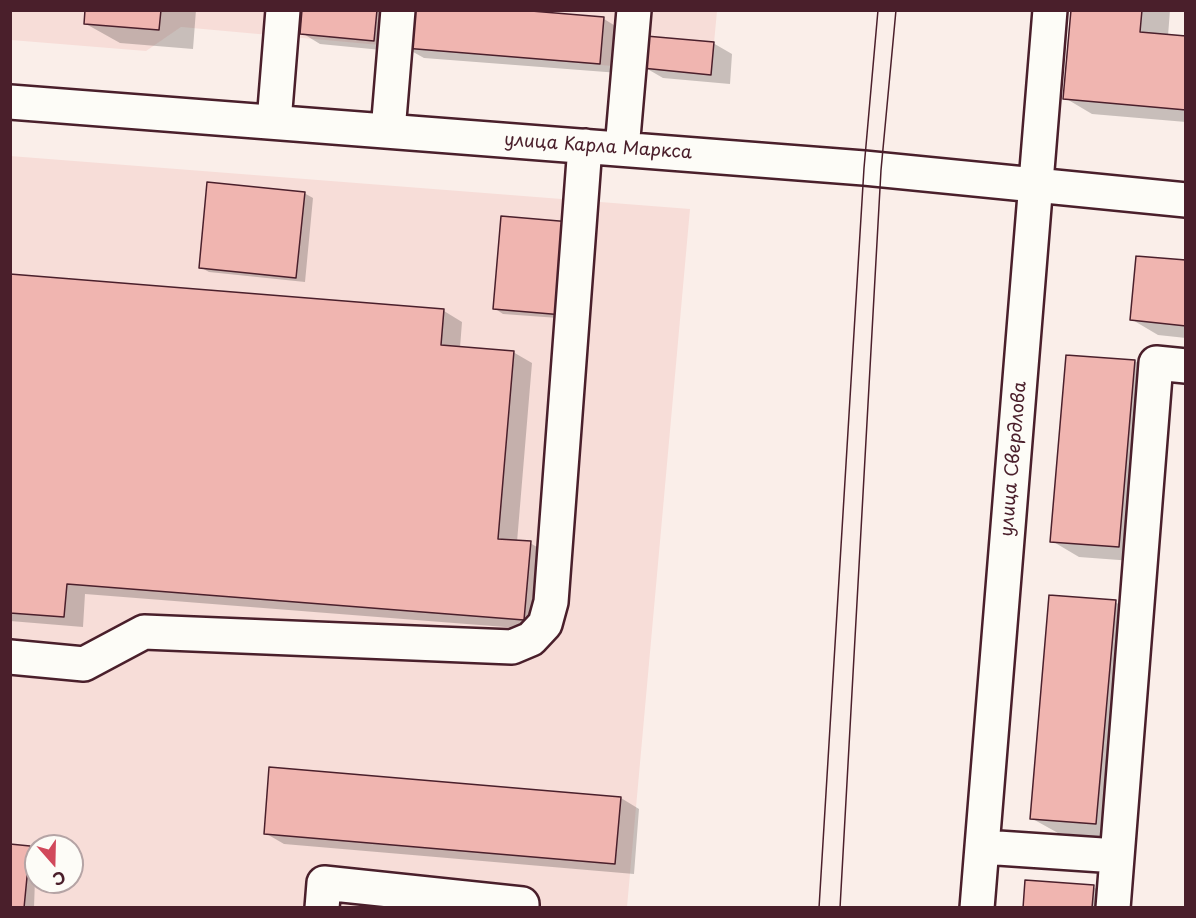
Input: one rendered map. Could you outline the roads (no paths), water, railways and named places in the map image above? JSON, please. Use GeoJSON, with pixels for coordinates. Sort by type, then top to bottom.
{"type":"FeatureCollection","features":[{"type":"Feature","properties":{"kind":"street"},"geometry":{"type":"LineString","coordinates":[[274,122],[283,10]]}},
{"type":"Feature","properties":{"kind":"street"},"geometry":{"type":"LineString","coordinates":[[388,130],[398,10]]}},
{"type":"Feature","properties":{"kind":"street"},"geometry":{"type":"LineString","coordinates":[[622,149],[634,10]]}},
{"type":"Feature","properties":{"kind":"street","name":"улица Свердлова"},"geometry":{"type":"LineString","coordinates":[[977,908],[1050,10]]}},
{"type":"Feature","properties":{"kind":"street","name":"улица Карла Маркса"},"geometry":{"type":"LineString","coordinates":[[10,102],[864,168],[1185,200]]}},
{"type":"Feature","properties":{"kind":"street"},"geometry":{"type":"LineString","coordinates":[[10,657],[84,664],[144,632],[512,647],[531,639],[545,624],[551,602],[585,146]]}},
{"type":"Feature","properties":{"kind":"street"},"geometry":{"type":"LineString","coordinates":[[1113,908],[1156,363],[1185,366]]}},
{"type":"Feature","properties":{"kind":"street"},"geometry":{"type":"LineString","coordinates":[[982,847],[1117,856]]}},
{"type":"Feature","properties":{"kind":"street"},"geometry":{"type":"LineString","coordinates":[[322,908],[324,883],[522,904],[522,908]]}},
{"type":"Feature","properties":{"kind":"tram line"},"geometry":{"type":"LineString","coordinates":[[819,908],[864,168],[878,10]]}},
{"type":"Feature","properties":{"kind":"tram line"},"geometry":{"type":"LineString","coordinates":[[840,908],[881,170],[896,10]]}}]}
